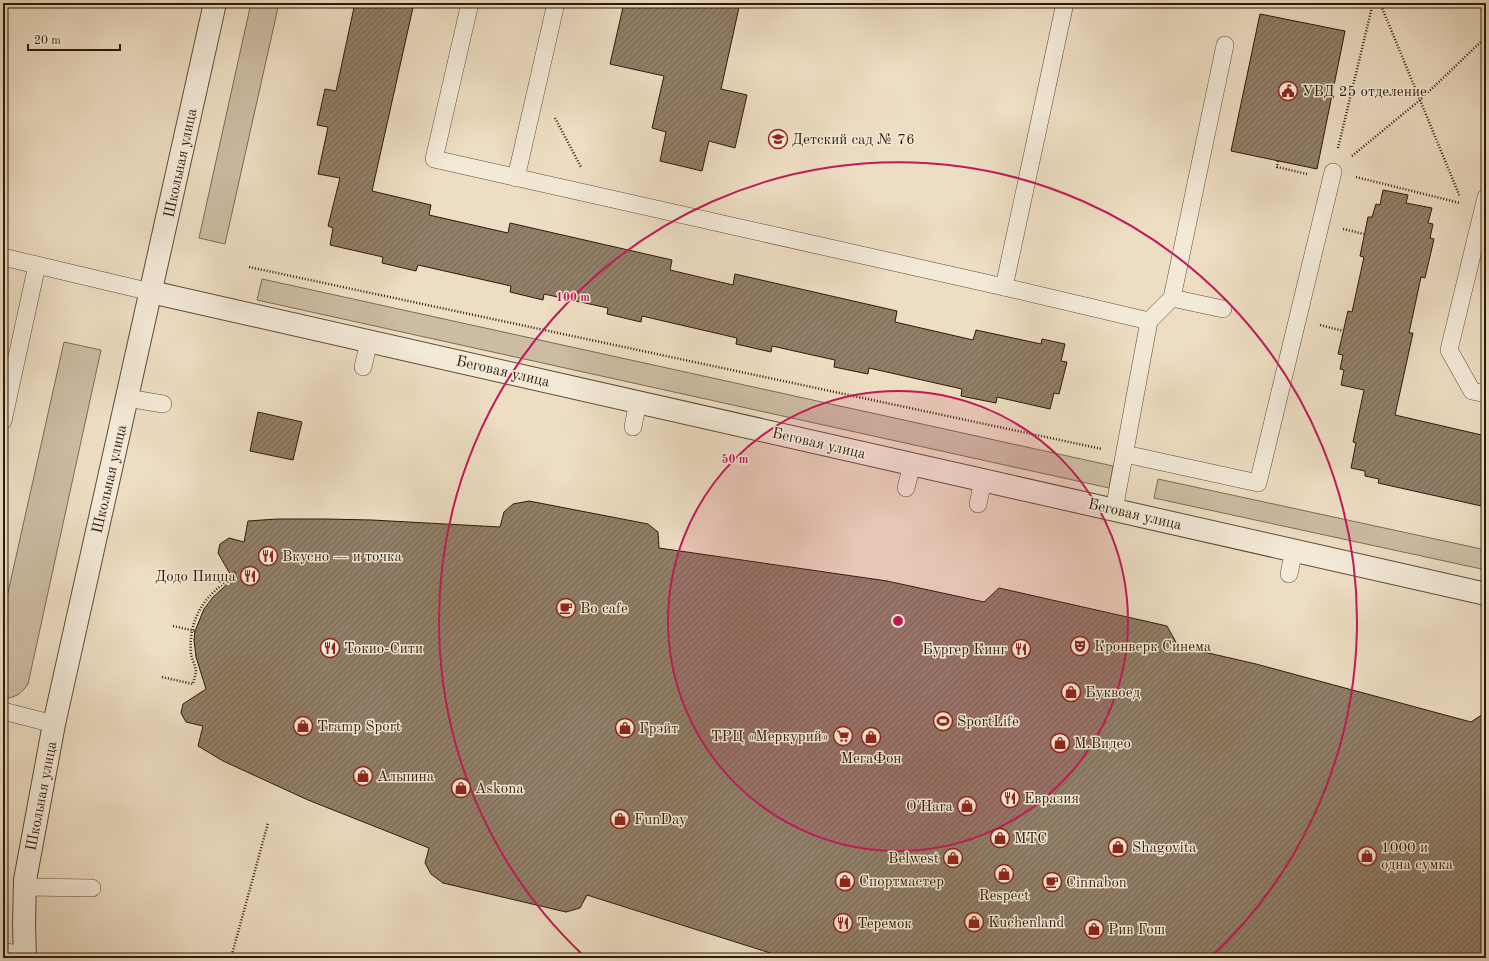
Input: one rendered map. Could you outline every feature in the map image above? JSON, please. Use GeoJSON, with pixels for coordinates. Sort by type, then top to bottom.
{"type":"FeatureCollection","features":[{"type":"Feature","properties":{"kind":"street","name":"Школьная улица"},"geometry":{"type":"LineString","coordinates":[[25,957],[25,887],[54,724],[215,3]]}},
{"type":"Feature","properties":{"kind":"street","name":"Беговая улица"},"geometry":{"type":"LineString","coordinates":[[151,292],[1486,594]]}},
{"type":"Feature","properties":{"kind":"lane"},"geometry":{"type":"LineString","coordinates":[[470,3],[434,159],[1149,321]]}},
{"type":"Feature","properties":{"kind":"lane"},"geometry":{"type":"LineString","coordinates":[[516,178],[556,3]]}},
{"type":"Feature","properties":{"kind":"lane"},"geometry":{"type":"LineString","coordinates":[[1004,287],[1065,3]]}},
{"type":"Feature","properties":{"kind":"lane"},"geometry":{"type":"LineString","coordinates":[[1114,510],[1149,321],[1172,298],[1225,45]]}},
{"type":"Feature","properties":{"kind":"lane"},"geometry":{"type":"LineString","coordinates":[[1125,454],[1258,484],[1332,176]]}},
{"type":"Feature","properties":{"kind":"lane"},"geometry":{"type":"LineString","coordinates":[[1486,197],[1449,350],[1472,391],[1486,394]]}},
{"type":"Feature","properties":{"kind":"lane"},"geometry":{"type":"LineString","coordinates":[[3,257],[151,292]]}},
{"type":"Feature","properties":{"kind":"lane"},"geometry":{"type":"LineString","coordinates":[[3,421],[37,265]]}},
{"type":"Feature","properties":{"kind":"lane"},"geometry":{"type":"LineString","coordinates":[[1172,298],[1223,309]]}},
{"type":"Feature","properties":{"kind":"lane"},"geometry":{"type":"LineString","coordinates":[[363,367],[369,341]]}},
{"type":"Feature","properties":{"kind":"lane"},"geometry":{"type":"LineString","coordinates":[[127,398],[163,404]]}},
{"type":"Feature","properties":{"kind":"lane"},"geometry":{"type":"LineString","coordinates":[[633,427],[638,402]]}},
{"type":"Feature","properties":{"kind":"lane"},"geometry":{"type":"LineString","coordinates":[[906,488],[912,464]]}},
{"type":"Feature","properties":{"kind":"lane"},"geometry":{"type":"LineString","coordinates":[[978,504],[983,480]]}},
{"type":"Feature","properties":{"kind":"lane"},"geometry":{"type":"LineString","coordinates":[[1289,574],[1294,550]]}},
{"type":"Feature","properties":{"kind":"lane"},"geometry":{"type":"LineString","coordinates":[[3,711],[54,724]]}},
{"type":"Feature","properties":{"kind":"lane"},"geometry":{"type":"LineString","coordinates":[[25,887],[92,888]]}},
{"type":"Feature","properties":{"kind":"lane"},"geometry":{"type":"LineString","coordinates":[[3,951],[25,957]]}},
{"type":"Feature","properties":{"kind":"path"},"geometry":{"type":"LineString","coordinates":[[1332,176],[1373,3]]}},
{"type":"Feature","properties":{"kind":"path"},"geometry":{"type":"LineString","coordinates":[[1278,161],[1277,167],[1332,176],[1463,204],[1380,3]]}},
{"type":"Feature","properties":{"kind":"path"},"geometry":{"type":"LineString","coordinates":[[1332,176],[1420,100],[1486,37]]}},
{"type":"Feature","properties":{"kind":"path"},"geometry":{"type":"LineString","coordinates":[[538,84],[595,196]]}},
{"type":"Feature","properties":{"kind":"path"},"geometry":{"type":"LineString","coordinates":[[249,267],[1125,454]]}},
{"type":"Feature","properties":{"kind":"path"},"geometry":{"type":"LineString","coordinates":[[162,677],[193,684],[196,671],[191,655],[191,630],[201,607],[210,595],[232,578],[233,572],[237,573]]}},
{"type":"Feature","properties":{"kind":"path"},"geometry":{"type":"LineString","coordinates":[[173,626],[195,631]]}},
{"type":"Feature","properties":{"kind":"path"},"geometry":{"type":"LineString","coordinates":[[231,958],[268,823]]}},
{"type":"Feature","properties":{"kind":"shaded area"},"geometry":{"type":"Polygon","coordinates":[[[251,3],[279,3],[225,244],[199,238],[251,3]]]}},
{"type":"Feature","properties":{"kind":"shaded area"},"geometry":{"type":"Polygon","coordinates":[[[262,279],[1113,466],[1109,488],[257,300],[262,279]]]}},
{"type":"Feature","properties":{"kind":"shaded area"},"geometry":{"type":"Polygon","coordinates":[[[64,342],[101,350],[28,684],[18,694],[3,699],[3,615],[64,342]]]}},
{"type":"Feature","properties":{"kind":"shaded area"},"geometry":{"type":"Polygon","coordinates":[[[1158,479],[1486,550],[1486,570],[1154,498],[1158,479]]]}},
{"type":"Feature","properties":{"kind":"building"},"geometry":{"type":"Polygon","coordinates":[[[355,3],[414,3],[372,191],[431,205],[429,215],[508,233],[510,223],[672,260],[670,270],[733,285],[735,274],[897,311],[895,322],[973,340],[976,330],[1041,344],[1042,339],[1065,344],[1061,361],[1067,362],[1059,394],[1054,393],[1050,409],[997,397],[996,403],[961,396],[962,389],[869,368],[868,374],[834,367],[835,360],[772,346],[771,352],[736,344],[737,338],[642,316],[641,322],[607,314],[608,308],[544,294],[543,300],[510,292],[511,286],[418,265],[416,271],[382,263],[383,257],[330,245],[333,228],[328,226],[340,178],[318,174],[328,127],[317,125],[325,89],[336,91],[355,3]]]}},
{"type":"Feature","properties":{"kind":"building"},"geometry":{"type":"Polygon","coordinates":[[[624,3],[740,3],[721,89],[747,95],[735,148],[709,141],[702,171],[660,161],[666,132],[652,128],[664,76],[610,64],[624,3]]]}},
{"type":"Feature","properties":{"kind":"building","name":"УВД 25 отделение"},"geometry":{"type":"Polygon","coordinates":[[[1260,14],[1345,31],[1317,169],[1231,151],[1260,14]]]}},
{"type":"Feature","properties":{"kind":"building"},"geometry":{"type":"Polygon","coordinates":[[[1383,190],[1408,195],[1406,203],[1432,208],[1428,223],[1433,224],[1430,238],[1434,239],[1425,278],[1421,277],[1409,333],[1413,333],[1395,415],[1486,436],[1486,507],[1378,483],[1379,479],[1365,476],[1365,471],[1351,468],[1356,443],[1353,442],[1364,390],[1341,385],[1344,370],[1340,369],[1343,355],[1338,354],[1348,311],[1352,312],[1364,257],[1360,256],[1368,217],[1372,217],[1376,204],[1380,205],[1383,190]]]}},
{"type":"Feature","properties":{"kind":"building"},"geometry":{"type":"Polygon","coordinates":[[[258,412],[302,422],[293,460],[250,451],[258,412]]]}},
{"type":"Feature","properties":{"kind":"building","name":"ТРЦ «Меркурий»"},"geometry":{"type":"Polygon","coordinates":[[[529,501],[648,524],[658,532],[659,548],[887,581],[984,602],[999,588],[1167,626],[1178,646],[1256,664],[1471,722],[1486,712],[1486,958],[786,958],[587,895],[580,908],[566,912],[443,883],[431,874],[425,863],[429,848],[308,800],[223,761],[198,746],[203,726],[186,722],[181,713],[183,704],[206,689],[196,657],[194,640],[195,631],[204,609],[213,597],[233,579],[218,553],[220,544],[229,538],[244,542],[248,521],[277,519],[372,520],[500,527],[504,512],[513,504],[529,501]]]}},
{"type":"Feature","properties":{"kind":"place","name":"УВД 25 отделение"},"geometry":{"type":"Point","coordinates":[1288,91]}},
{"type":"Feature","properties":{"kind":"place","name":"Детский сад № 76"},"geometry":{"type":"Point","coordinates":[778,139]}},
{"type":"Feature","properties":{"kind":"place","name":"Вкусно — и точка"},"geometry":{"type":"Point","coordinates":[268,556]}},
{"type":"Feature","properties":{"kind":"place","name":"Додо Пицца"},"geometry":{"type":"Point","coordinates":[250,576]}},
{"type":"Feature","properties":{"kind":"place","name":"Bo cafe"},"geometry":{"type":"Point","coordinates":[566,608]}},
{"type":"Feature","properties":{"kind":"place","name":"Кронверк Синема"},"geometry":{"type":"Point","coordinates":[1080,646]}},
{"type":"Feature","properties":{"kind":"place","name":"Токио-Сити"},"geometry":{"type":"Point","coordinates":[330,648]}},
{"type":"Feature","properties":{"kind":"place","name":"Бургер Кинг"},"geometry":{"type":"Point","coordinates":[1021,649]}},
{"type":"Feature","properties":{"kind":"place","name":"Буквоед"},"geometry":{"type":"Point","coordinates":[1071,692]}},
{"type":"Feature","properties":{"kind":"place","name":"SportLife"},"geometry":{"type":"Point","coordinates":[943,721]}},
{"type":"Feature","properties":{"kind":"place","name":"Tramp Sport"},"geometry":{"type":"Point","coordinates":[303,726]}},
{"type":"Feature","properties":{"kind":"place","name":"Грэйт"},"geometry":{"type":"Point","coordinates":[625,728]}},
{"type":"Feature","properties":{"kind":"place","name":"ТРЦ «Меркурий»"},"geometry":{"type":"Point","coordinates":[843,736]}},
{"type":"Feature","properties":{"kind":"place","name":"МегаФон"},"geometry":{"type":"Point","coordinates":[871,737]}},
{"type":"Feature","properties":{"kind":"place","name":"М.Видео"},"geometry":{"type":"Point","coordinates":[1060,743]}},
{"type":"Feature","properties":{"kind":"place","name":"Альпина"},"geometry":{"type":"Point","coordinates":[363,776]}},
{"type":"Feature","properties":{"kind":"place","name":"Askona"},"geometry":{"type":"Point","coordinates":[461,788]}},
{"type":"Feature","properties":{"kind":"place","name":"Евразия"},"geometry":{"type":"Point","coordinates":[1010,798]}},
{"type":"Feature","properties":{"kind":"place","name":"O'Hara"},"geometry":{"type":"Point","coordinates":[967,806]}},
{"type":"Feature","properties":{"kind":"place","name":"FunDay"},"geometry":{"type":"Point","coordinates":[620,819]}},
{"type":"Feature","properties":{"kind":"place","name":"МТС"},"geometry":{"type":"Point","coordinates":[1000,838]}},
{"type":"Feature","properties":{"kind":"place","name":"Shagovita"},"geometry":{"type":"Point","coordinates":[1118,847]}},
{"type":"Feature","properties":{"kind":"place","name":"1000 и одна сумка"},"geometry":{"type":"Point","coordinates":[1367,856]}},
{"type":"Feature","properties":{"kind":"place","name":"Belwest"},"geometry":{"type":"Point","coordinates":[953,858]}},
{"type":"Feature","properties":{"kind":"place","name":"Respect"},"geometry":{"type":"Point","coordinates":[1004,874]}},
{"type":"Feature","properties":{"kind":"place","name":"Спортмастер"},"geometry":{"type":"Point","coordinates":[845,881]}},
{"type":"Feature","properties":{"kind":"place","name":"Cinnabon"},"geometry":{"type":"Point","coordinates":[1052,882]}},
{"type":"Feature","properties":{"kind":"place","name":"Kuchenland"},"geometry":{"type":"Point","coordinates":[974,922]}},
{"type":"Feature","properties":{"kind":"place","name":"Теремок"},"geometry":{"type":"Point","coordinates":[843,923]}},
{"type":"Feature","properties":{"kind":"place","name":"Рив Гош"},"geometry":{"type":"Point","coordinates":[1094,929]}}]}
